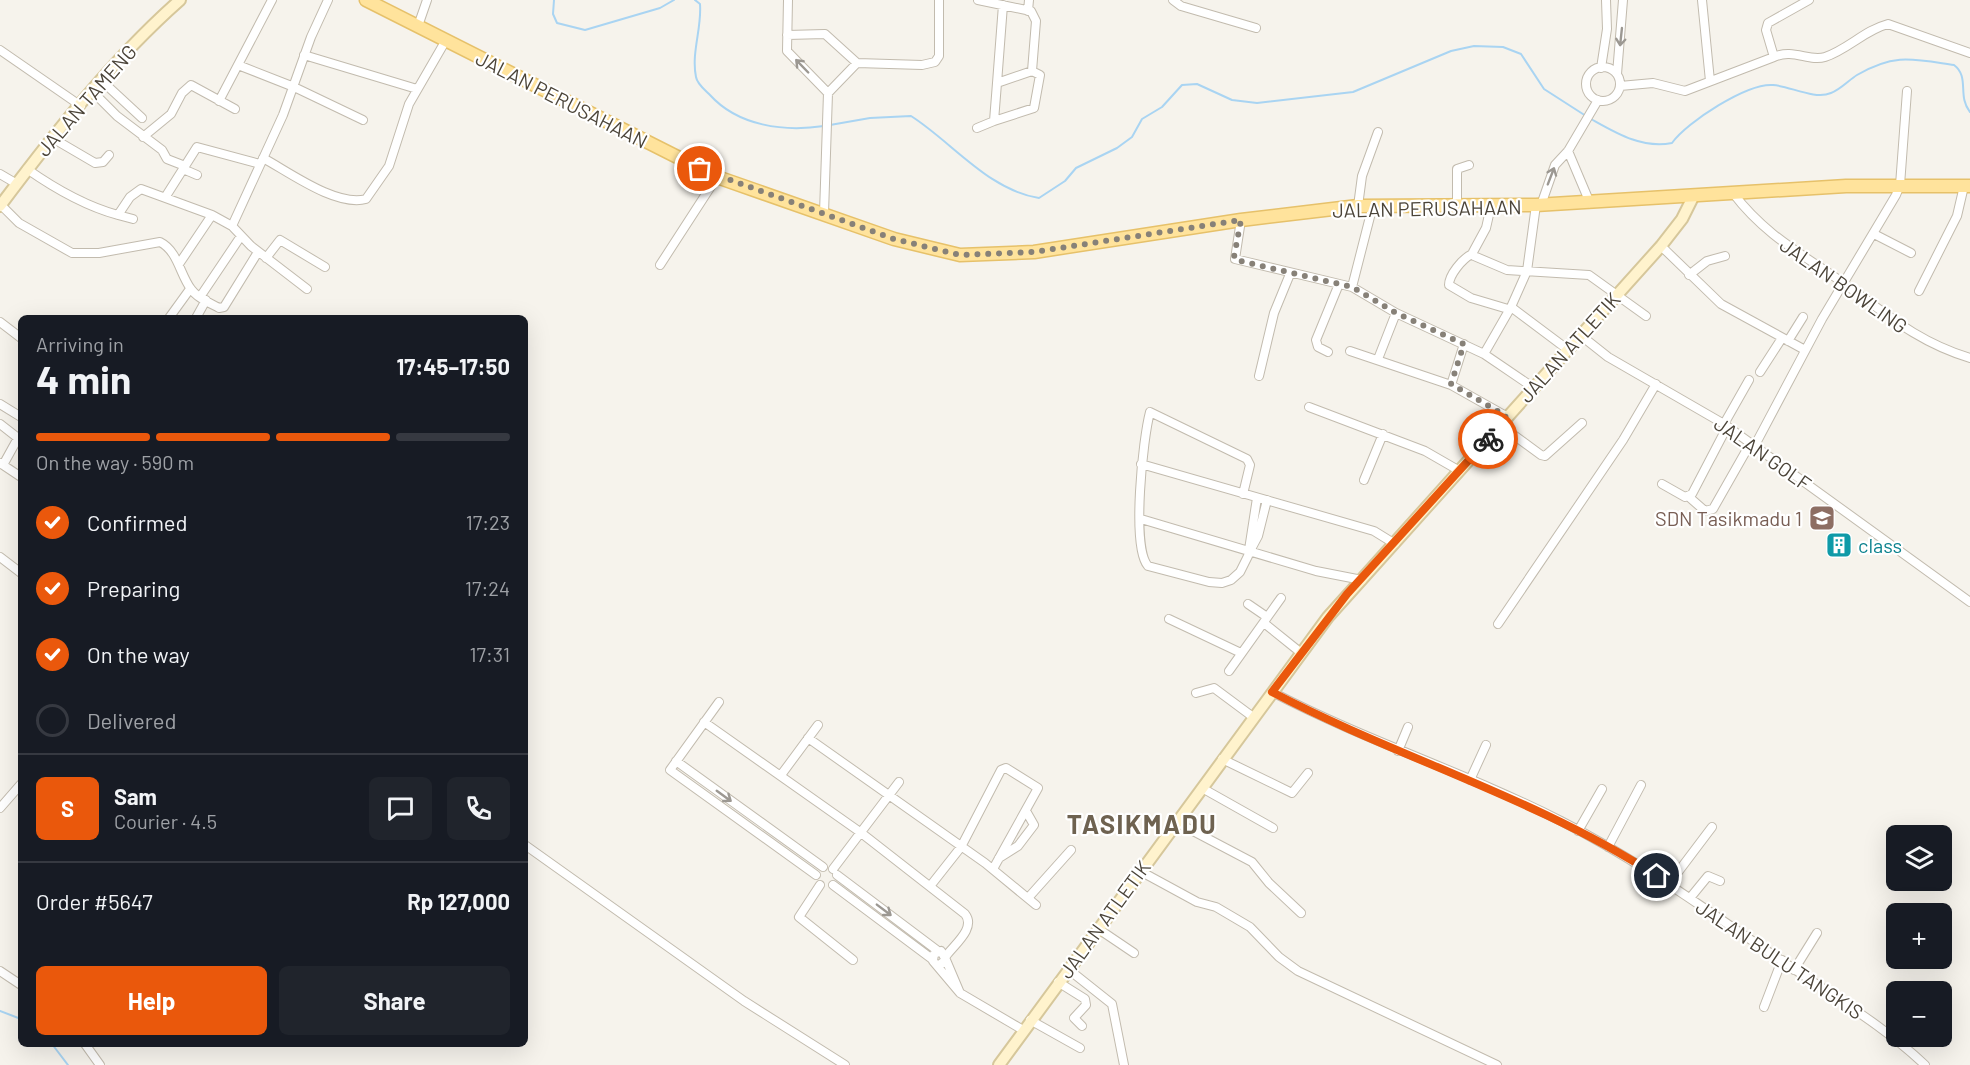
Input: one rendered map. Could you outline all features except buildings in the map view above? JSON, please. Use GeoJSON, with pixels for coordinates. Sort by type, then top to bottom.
{"type":"FeatureCollection","features":[{"type":"Feature","properties":{"kind":"main road","name":"JALAN PERUSAHAAN"},"geometry":{"type":"LineString","coordinates":[[366,0],[717,177],[921,247],[960,255],[1034,252],[1241,220],[1358,206],[1538,205],[1732,192],[1900,185],[1967,186]]}},
{"type":"Feature","properties":{"kind":"street","name":"JALAN TAMENG"},"geometry":{"type":"LineString","coordinates":[[2,202],[102,81],[180,0]]}},
{"type":"Feature","properties":{"kind":"street"},"geometry":{"type":"LineString","coordinates":[[219,101],[272,0]]}},
{"type":"Feature","properties":{"kind":"street"},"geometry":{"type":"LineString","coordinates":[[232,226],[294,87],[304,55],[328,0]]}},
{"type":"Feature","properties":{"kind":"street"},"geometry":{"type":"LineString","coordinates":[[418,26],[428,0]]}},
{"type":"Feature","properties":{"kind":"street"},"geometry":{"type":"LineString","coordinates":[[788,0],[787,51],[828,93]]}},
{"type":"Feature","properties":{"kind":"street"},"geometry":{"type":"LineString","coordinates":[[787,35],[825,34],[857,63],[922,65],[934,62],[939,56],[939,0]]}},
{"type":"Feature","properties":{"kind":"street"},"geometry":{"type":"LineString","coordinates":[[978,0],[1028,10],[1035,16],[1032,71]]}},
{"type":"Feature","properties":{"kind":"street"},"geometry":{"type":"LineString","coordinates":[[1028,10],[1029,0]]}},
{"type":"Feature","properties":{"kind":"street"},"geometry":{"type":"LineString","coordinates":[[1173,0],[1181,6],[1256,28]]}},
{"type":"Feature","properties":{"kind":"street"},"geometry":{"type":"LineString","coordinates":[[1601,68],[1607,28],[1606,0]]}},
{"type":"Feature","properties":{"kind":"street"},"geometry":{"type":"LineString","coordinates":[[1484,354],[1527,271],[1538,205],[1552,172],[1568,151],[1595,104],[1610,100],[1618,92],[1620,86],[1617,74],[1623,0]]}},
{"type":"Feature","properties":{"kind":"street"},"geometry":{"type":"LineString","coordinates":[[1702,0],[1710,81]]}},
{"type":"Feature","properties":{"kind":"street"},"geometry":{"type":"LineString","coordinates":[[1774,57],[1766,30],[1767,25],[1809,0]]}},
{"type":"Feature","properties":{"kind":"street"},"geometry":{"type":"LineString","coordinates":[[993,121],[1003,5]]}},
{"type":"Feature","properties":{"kind":"street"},"geometry":{"type":"LineString","coordinates":[[1620,86],[1653,83],[1682,91],[1782,54],[1798,53],[1822,58],[1888,24],[1970,53]]}},
{"type":"Feature","properties":{"kind":"street"},"geometry":{"type":"LineString","coordinates":[[166,196],[197,147],[262,161],[318,189],[358,201],[366,199],[389,166],[409,104],[446,40]]}},
{"type":"Feature","properties":{"kind":"street"},"geometry":{"type":"LineString","coordinates":[[0,50],[81,106]]}},
{"type":"Feature","properties":{"kind":"street"},"geometry":{"type":"LineString","coordinates":[[304,55],[417,89]]}},
{"type":"Feature","properties":{"kind":"street"},"geometry":{"type":"LineString","coordinates":[[824,213],[828,93],[857,63]]}},
{"type":"Feature","properties":{"kind":"street"},"geometry":{"type":"LineString","coordinates":[[238,65],[294,87],[363,120]]}},
{"type":"Feature","properties":{"kind":"street"},"geometry":{"type":"LineString","coordinates":[[1595,104],[1589,93],[1587,81],[1593,71],[1601,68],[1609,69],[1617,74]]}},
{"type":"Feature","properties":{"kind":"street"},"geometry":{"type":"LineString","coordinates":[[977,128],[1034,108],[1041,81],[1040,75],[1032,71],[997,83]]}},
{"type":"Feature","properties":{"kind":"street"},"geometry":{"type":"LineString","coordinates":[[102,81],[142,118]]}},
{"type":"Feature","properties":{"kind":"street"},"geometry":{"type":"LineString","coordinates":[[144,137],[171,114],[188,86],[197,86],[235,109]]}},
{"type":"Feature","properties":{"kind":"street"},"geometry":{"type":"LineString","coordinates":[[1662,484],[1689,497],[1706,511],[1713,509],[1752,446],[1900,185],[1907,91]]}},
{"type":"Feature","properties":{"kind":"street"},"geometry":{"type":"LineString","coordinates":[[93,92],[162,150],[167,159],[197,175]]}},
{"type":"Feature","properties":{"kind":"street"},"geometry":{"type":"LineString","coordinates":[[1358,206],[1362,176],[1378,132]]}},
{"type":"Feature","properties":{"kind":"street"},"geometry":{"type":"LineString","coordinates":[[54,139],[95,163],[102,162],[109,155]]}},
{"type":"Feature","properties":{"kind":"street"},"geometry":{"type":"LineString","coordinates":[[1568,151],[1590,203]]}},
{"type":"Feature","properties":{"kind":"street"},"geometry":{"type":"LineString","coordinates":[[1457,206],[1456,168],[1469,165]]}},
{"type":"Feature","properties":{"kind":"street"},"geometry":{"type":"LineString","coordinates":[[27,169],[50,185],[105,211],[133,219]]}},
{"type":"Feature","properties":{"kind":"street"},"geometry":{"type":"LineString","coordinates":[[0,174],[17,184]]}},
{"type":"Feature","properties":{"kind":"street"},"geometry":{"type":"LineString","coordinates":[[660,265],[717,177]]}},
{"type":"Feature","properties":{"kind":"street"},"geometry":{"type":"LineString","coordinates":[[1918,291],[1954,223],[1967,186]]}},
{"type":"Feature","properties":{"kind":"street"},"geometry":{"type":"LineString","coordinates":[[118,215],[138,190],[150,190],[166,196],[232,226],[258,252],[308,289]]}},
{"type":"Feature","properties":{"kind":"street","name":"JALAN BOWLING"},"geometry":{"type":"LineString","coordinates":[[1732,192],[1762,227],[1843,283],[1900,327],[1938,347],[1970,358]]}},
{"type":"Feature","properties":{"kind":"street","name":"JALAN ATLETIK"},"geometry":{"type":"LineString","coordinates":[[999,1065],[1300,652],[1458,470],[1661,246],[1682,219],[1694,195]]}},
{"type":"Feature","properties":{"kind":"street"},"geometry":{"type":"LineString","coordinates":[[2,202],[19,223],[68,252],[99,253],[160,242],[165,245],[179,264],[190,289],[219,308],[224,307],[258,252]]}},
{"type":"Feature","properties":{"kind":"street"},"geometry":{"type":"LineString","coordinates":[[1352,287],[1373,205]]}},
{"type":"Feature","properties":{"kind":"street"},"geometry":{"type":"LineString","coordinates":[[1491,206],[1485,231],[1472,254],[1465,258],[1448,282],[1449,285],[1471,298],[1509,308],[1567,349]]}},
{"type":"Feature","properties":{"kind":"street"},"geometry":{"type":"LineString","coordinates":[[179,264],[212,215]]}},
{"type":"Feature","properties":{"kind":"street"},"geometry":{"type":"LineString","coordinates":[[1241,220],[1234,258],[1290,274],[1352,287],[1396,313],[1484,354],[1534,388]]}},
{"type":"Feature","properties":{"kind":"street"},"geometry":{"type":"LineString","coordinates":[[1874,234],[1911,253]]}},
{"type":"Feature","properties":{"kind":"street"},"geometry":{"type":"LineString","coordinates":[[197,315],[203,298],[241,236]]}},
{"type":"Feature","properties":{"kind":"street"},"geometry":{"type":"LineString","coordinates":[[266,258],[280,240],[325,267]]}},
{"type":"Feature","properties":{"kind":"street"},"geometry":{"type":"LineString","coordinates":[[1661,246],[1721,304],[1805,350]]}},
{"type":"Feature","properties":{"kind":"street"},"geometry":{"type":"LineString","coordinates":[[1472,254],[1503,270],[1589,275],[1646,316]]}},
{"type":"Feature","properties":{"kind":"street"},"geometry":{"type":"LineString","coordinates":[[1689,275],[1707,261],[1725,256]]}},
{"type":"Feature","properties":{"kind":"street"},"geometry":{"type":"LineString","coordinates":[[1259,376],[1274,314],[1290,274]]}},
{"type":"Feature","properties":{"kind":"street"},"geometry":{"type":"LineString","coordinates":[[1328,352],[1318,346],[1316,340],[1339,284]]}},
{"type":"Feature","properties":{"kind":"street"},"geometry":{"type":"LineString","coordinates":[[171,315],[190,289]]}},
{"type":"Feature","properties":{"kind":"street"},"geometry":{"type":"LineString","coordinates":[[1378,359],[1396,313]]}},
{"type":"Feature","properties":{"kind":"street"},"geometry":{"type":"LineString","coordinates":[[1760,372],[1803,317]]}},
{"type":"Feature","properties":{"kind":"street"},"geometry":{"type":"LineString","coordinates":[[0,322],[18,336]]}},
{"type":"Feature","properties":{"kind":"street","name":"JALAN GOLF"},"geometry":{"type":"LineString","coordinates":[[1580,334],[1608,357],[1725,425],[1970,602]]}},
{"type":"Feature","properties":{"kind":"street"},"geometry":{"type":"LineString","coordinates":[[1451,384],[1464,344]]}},
{"type":"Feature","properties":{"kind":"street"},"geometry":{"type":"LineString","coordinates":[[1350,351],[1451,384],[1503,421],[1545,456],[1582,423]]}},
{"type":"Feature","properties":{"kind":"street"},"geometry":{"type":"LineString","coordinates":[[1689,497],[1703,477],[1725,425],[1749,380]]}},
{"type":"Feature","properties":{"kind":"street"},"geometry":{"type":"LineString","coordinates":[[1498,624],[1623,440],[1656,384]]}},
{"type":"Feature","properties":{"kind":"street"},"geometry":{"type":"LineString","coordinates":[[0,404],[18,415]]}},
{"type":"Feature","properties":{"kind":"street"},"geometry":{"type":"LineString","coordinates":[[1309,406],[1443,459],[1458,470]]}},
{"type":"Feature","properties":{"kind":"street"},"geometry":{"type":"LineString","coordinates":[[1243,494],[1250,466],[1249,460],[1154,412],[1149,414],[1141,464],[1141,519],[1143,558],[1151,568],[1222,583],[1240,572],[1258,536],[1267,500]]}},
{"type":"Feature","properties":{"kind":"street"},"geometry":{"type":"LineString","coordinates":[[0,424],[18,438],[1,464],[18,475]]}},
{"type":"Feature","properties":{"kind":"street"},"geometry":{"type":"LineString","coordinates":[[1364,480],[1383,434]]}},
{"type":"Feature","properties":{"kind":"street"},"geometry":{"type":"LineString","coordinates":[[1141,464],[1374,531],[1395,544]]}},
{"type":"Feature","properties":{"kind":"street"},"geometry":{"type":"LineString","coordinates":[[1250,550],[1248,544],[1257,498]]}},
{"type":"Feature","properties":{"kind":"street"},"geometry":{"type":"LineString","coordinates":[[1141,519],[1316,571],[1362,580]]}},
{"type":"Feature","properties":{"kind":"street"},"geometry":{"type":"LineString","coordinates":[[0,557],[18,571]]}},
{"type":"Feature","properties":{"kind":"street"},"geometry":{"type":"LineString","coordinates":[[1229,671],[1281,598]]}},
{"type":"Feature","properties":{"kind":"street"},"geometry":{"type":"LineString","coordinates":[[1248,604],[1300,652]]}},
{"type":"Feature","properties":{"kind":"street"},"geometry":{"type":"LineString","coordinates":[[1169,619],[1241,653]]}},
{"type":"Feature","properties":{"kind":"street"},"geometry":{"type":"LineString","coordinates":[[1196,693],[1214,688],[1253,717]]}},
{"type":"Feature","properties":{"kind":"street","name":"JALAN BULU TANGKIS"},"geometry":{"type":"LineString","coordinates":[[1272,692],[1398,751],[1470,780],[1608,847],[1669,884],[1794,970],[1864,1014],[1925,1065]]}},
{"type":"Feature","properties":{"kind":"street"},"geometry":{"type":"LineString","coordinates":[[719,702],[671,771],[816,875],[820,885],[826,887],[833,885]]}},
{"type":"Feature","properties":{"kind":"street"},"geometry":{"type":"LineString","coordinates":[[704,722],[860,832],[931,885],[965,914],[970,921],[969,927],[944,955],[939,966]]}},
{"type":"Feature","properties":{"kind":"street"},"geometry":{"type":"LineString","coordinates":[[781,775],[818,725]]}},
{"type":"Feature","properties":{"kind":"street"},"geometry":{"type":"LineString","coordinates":[[1398,751],[1408,727]]}},
{"type":"Feature","properties":{"kind":"street"},"geometry":{"type":"LineString","coordinates":[[808,738],[993,869],[1036,906]]}},
{"type":"Feature","properties":{"kind":"street"},"geometry":{"type":"LineString","coordinates":[[1470,780],[1486,745]]}},
{"type":"Feature","properties":{"kind":"street"},"geometry":{"type":"LineString","coordinates":[[1222,759],[1292,793],[1308,772]]}},
{"type":"Feature","properties":{"kind":"street"},"geometry":{"type":"LineString","coordinates":[[676,761],[823,867],[835,872],[944,955],[960,993]]}},
{"type":"Feature","properties":{"kind":"street"},"geometry":{"type":"LineString","coordinates":[[931,885],[961,847],[1003,769],[1008,769],[1038,787],[993,869]]}},
{"type":"Feature","properties":{"kind":"street"},"geometry":{"type":"LineString","coordinates":[[833,885],[835,872],[860,832],[899,782]]}},
{"type":"Feature","properties":{"kind":"street"},"geometry":{"type":"LineString","coordinates":[[1608,847],[1641,785]]}},
{"type":"Feature","properties":{"kind":"street"},"geometry":{"type":"LineString","coordinates":[[0,808],[18,787]]}},
{"type":"Feature","properties":{"kind":"street"},"geometry":{"type":"LineString","coordinates":[[1202,788],[1273,828]]}},
{"type":"Feature","properties":{"kind":"street"},"geometry":{"type":"LineString","coordinates":[[1578,831],[1602,789]]}},
{"type":"Feature","properties":{"kind":"street"},"geometry":{"type":"LineString","coordinates":[[999,858],[1018,846],[1034,825],[1026,811]]}},
{"type":"Feature","properties":{"kind":"street"},"geometry":{"type":"LineString","coordinates":[[745,824],[751,815]]}},
{"type":"Feature","properties":{"kind":"street"},"geometry":{"type":"LineString","coordinates":[[1176,822],[1252,861],[1269,883],[1301,913]]}},
{"type":"Feature","properties":{"kind":"street"},"geometry":{"type":"LineString","coordinates":[[1669,884],[1712,827]]}},
{"type":"Feature","properties":{"kind":"street"},"geometry":{"type":"LineString","coordinates":[[528,847],[752,1007],[845,1065]]}},
{"type":"Feature","properties":{"kind":"street"},"geometry":{"type":"LineString","coordinates":[[1028,898],[1071,850]]}},
{"type":"Feature","properties":{"kind":"street"},"geometry":{"type":"LineString","coordinates":[[816,875],[823,867]]}},
{"type":"Feature","properties":{"kind":"street"},"geometry":{"type":"LineString","coordinates":[[1140,871],[1197,902],[1216,907],[1250,927],[1279,957],[1298,970],[1497,1065]]}},
{"type":"Feature","properties":{"kind":"street"},"geometry":{"type":"LineString","coordinates":[[1690,898],[1708,876],[1720,881]]}},
{"type":"Feature","properties":{"kind":"street"},"geometry":{"type":"LineString","coordinates":[[820,885],[799,917],[853,960]]}},
{"type":"Feature","properties":{"kind":"street"},"geometry":{"type":"LineString","coordinates":[[833,885],[932,959],[939,966],[945,978],[960,993],[1023,1030]]}},
{"type":"Feature","properties":{"kind":"street"},"geometry":{"type":"LineString","coordinates":[[1097,928],[1134,953]]}},
{"type":"Feature","properties":{"kind":"street"},"geometry":{"type":"LineString","coordinates":[[1794,970],[1817,933]]}},
{"type":"Feature","properties":{"kind":"street"},"geometry":{"type":"LineString","coordinates":[[932,959],[944,955]]}},
{"type":"Feature","properties":{"kind":"street"},"geometry":{"type":"LineString","coordinates":[[1764,1007],[1782,960]]}},
{"type":"Feature","properties":{"kind":"street"},"geometry":{"type":"LineString","coordinates":[[1068,969],[1112,1004],[1124,1065]]}},
{"type":"Feature","properties":{"kind":"street"},"geometry":{"type":"LineString","coordinates":[[0,971],[18,983]]}},
{"type":"Feature","properties":{"kind":"street"},"geometry":{"type":"LineString","coordinates":[[1058,982],[1085,999],[1086,1005],[1074,1018],[1082,1026]]}},
{"type":"Feature","properties":{"kind":"street"},"geometry":{"type":"LineString","coordinates":[[1030,1020],[1080,1048]]}},
{"type":"Feature","properties":{"kind":"street"},"geometry":{"type":"LineString","coordinates":[[88,1047],[100,1065]]}},
{"type":"Feature","properties":{"kind":"waterway"},"geometry":{"type":"LineString","coordinates":[[554,0],[553,14],[557,23],[585,30],[660,8],[674,0]]}},
{"type":"Feature","properties":{"kind":"waterway"},"geometry":{"type":"LineString","coordinates":[[695,0],[700,4],[695,68],[697,80],[704,89],[721,105],[748,120],[778,127],[824,126]]}},
{"type":"Feature","properties":{"kind":"waterway"},"geometry":{"type":"LineString","coordinates":[[830,125],[870,118],[911,116],[987,175],[1021,193],[1039,198],[1065,181],[1076,168],[1117,148],[1132,137],[1142,119],[1162,107],[1182,85],[1197,84],[1232,100],[1257,103],[1353,92],[1451,51],[1474,46],[1503,47],[1521,54],[1544,89],[1586,116]]}},
{"type":"Feature","properties":{"kind":"waterway"},"geometry":{"type":"LineString","coordinates":[[1591,119],[1640,142],[1672,143],[1690,125],[1718,105],[1748,90],[1773,85],[1824,95],[1838,90],[1870,68],[1882,63],[1904,60],[1954,65],[1961,75],[1964,100],[1970,112]]}},
{"type":"Feature","properties":{"kind":"waterway"},"geometry":{"type":"LineString","coordinates":[[0,1011],[18,1018]]}},
{"type":"Feature","properties":{"kind":"waterway"},"geometry":{"type":"LineString","coordinates":[[54,1047],[68,1065]]}},
{"type":"Feature","properties":{"kind":"way so far"},"geometry":{"type":"LineString","coordinates":[[700,169],[894,239],[960,255],[1034,252],[1241,220],[1234,257],[1236,260],[1352,287],[1396,313],[1464,344],[1451,384],[1506,416],[1488,439]]}},
{"type":"Feature","properties":{"kind":"place","name":"SDN Tasikmadu 1"},"geometry":{"type":"Point","coordinates":[1822,518]}},
{"type":"Feature","properties":{"kind":"place","name":"class"},"geometry":{"type":"Point","coordinates":[1839,545]}},
{"type":"Feature","properties":{"kind":"district","name":"TASIKMADU"},"geometry":{"type":"Point","coordinates":[1142,823]}},
{"type":"Feature","properties":{"kind":"route"},"geometry":{"type":"LineString","coordinates":[[1488,439],[1458,470],[1395,544],[1347,594],[1300,652],[1272,692],[1306,710],[1398,751],[1560,820],[1657,876]]}}]}
